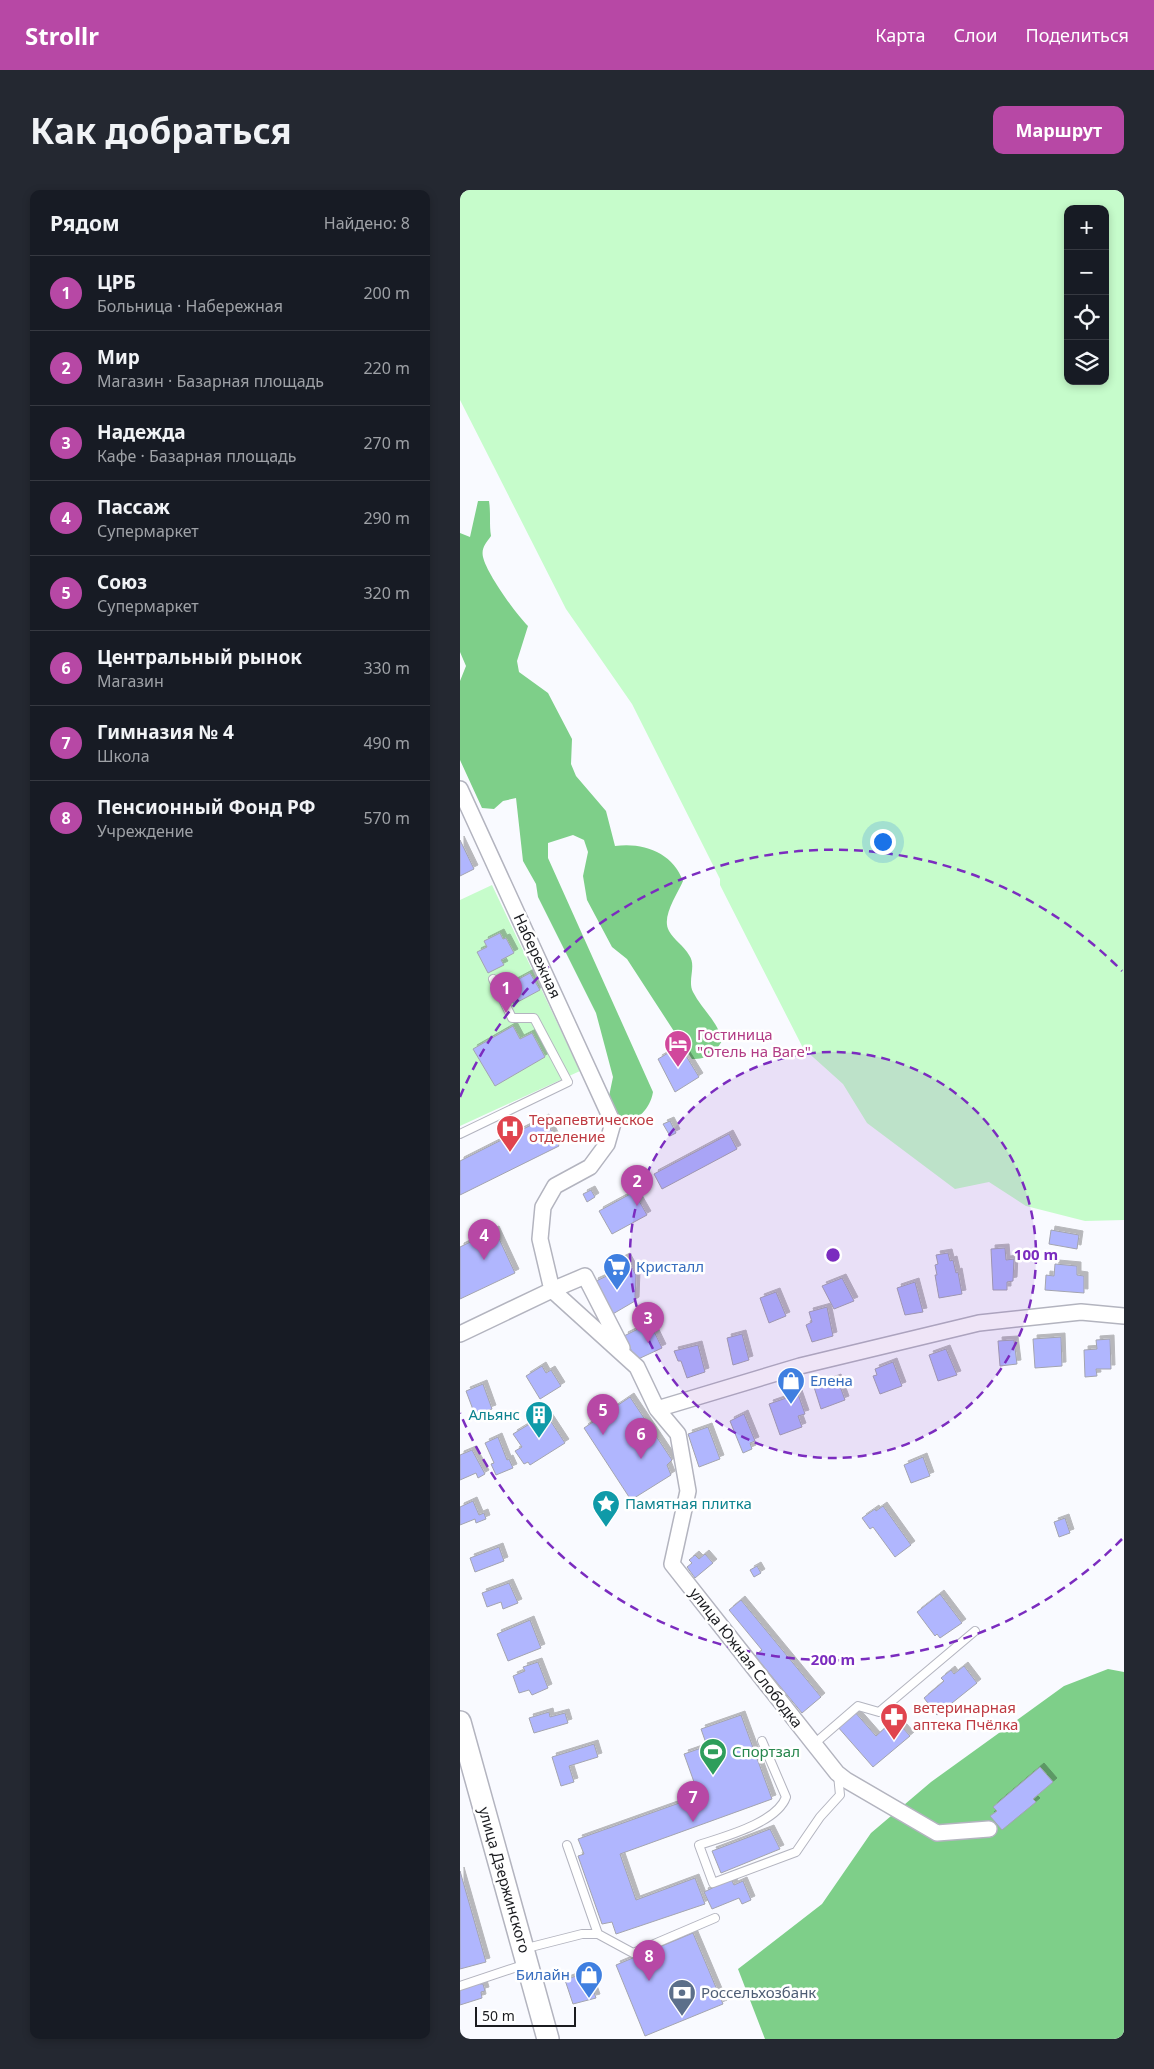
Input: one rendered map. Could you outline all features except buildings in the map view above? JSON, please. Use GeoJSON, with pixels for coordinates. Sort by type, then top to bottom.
{"type":"FeatureCollection","features":[{"type":"Feature","properties":{"kind":"main road","name":"улица Дзержинского"},"geometry":{"type":"LineString","coordinates":[[460,1723],[548,2039]]}},
{"type":"Feature","properties":{"kind":"street","name":"Набережная"},"geometry":{"type":"LineString","coordinates":[[460,789],[614,1123],[607,1144],[590,1167],[555,1186],[543,1207],[540,1239],[552,1290]]}},
{"type":"Feature","properties":{"kind":"street"},"geometry":{"type":"LineString","coordinates":[[460,1334],[585,1276],[627,1358]]}},
{"type":"Feature","properties":{"kind":"street","name":"улица Южная Слободка"},"geometry":{"type":"LineString","coordinates":[[552,1290],[637,1367],[657,1409],[678,1434],[688,1491],[672,1564],[837,1773],[937,1833],[989,1829]]}},
{"type":"Feature","properties":{"kind":"street"},"geometry":{"type":"LineString","coordinates":[[657,1409],[800,1366],[979,1323],[1080,1312],[1124,1316]]}},
{"type":"Feature","properties":{"kind":"lane"},"geometry":{"type":"LineString","coordinates":[[461,1132],[568,1082],[534,1018],[512,1018],[493,979]]}},
{"type":"Feature","properties":{"kind":"lane"},"geometry":{"type":"LineString","coordinates":[[814,1744],[858,1706],[879,1712],[975,1631]]}},
{"type":"Feature","properties":{"kind":"lane"},"geometry":{"type":"LineString","coordinates":[[762,1742],[786,1797],[784,1804],[759,1824],[699,1845],[713,1883],[796,1852],[820,1817],[840,1795],[837,1773]]}},
{"type":"Feature","properties":{"kind":"lane"},"geometry":{"type":"LineString","coordinates":[[567,1845],[598,1934]]}},
{"type":"Feature","properties":{"kind":"lane"},"geometry":{"type":"LineString","coordinates":[[460,1986],[525,1956],[582,1934],[598,1934],[632,1953],[715,1918]]}},
{"type":"Feature","properties":{"kind":"green space"},"geometry":{"type":"Polygon","coordinates":[[[460,190],[1124,190],[1124,1220],[1085,1221],[1026,1206],[989,1182],[955,1189],[867,1123],[843,1084],[803,1048],[720,885],[720,879],[632,704],[566,609],[460,400],[460,190]]]}},
{"type":"Feature","properties":{"kind":"green space"},"geometry":{"type":"Polygon","coordinates":[[[478,501],[489,501],[490,506],[491,536],[484,546],[483,557],[502,593],[528,626],[517,661],[519,672],[548,693],[572,739],[571,764],[576,776],[606,811],[615,846],[626,845],[647,848],[665,857],[678,871],[683,881],[668,913],[667,925],[671,934],[691,959],[691,987],[717,1027],[722,1041],[710,1055],[692,1059],[627,959],[612,947],[587,900],[583,876],[588,852],[584,840],[573,835],[548,843],[548,858],[653,1092],[646,1109],[638,1117],[627,1122],[621,1123],[612,1114],[608,1101],[613,1077],[596,1013],[538,897],[536,884],[523,861],[516,798],[503,801],[494,809],[482,808],[460,760],[460,681],[466,666],[460,652],[460,533],[470,537],[478,501]]]}},
{"type":"Feature","properties":{"kind":"green space"},"geometry":{"type":"Polygon","coordinates":[[[492,885],[580,1071],[460,1126],[460,900],[492,885]]]}},
{"type":"Feature","properties":{"kind":"green space"},"geometry":{"type":"Polygon","coordinates":[[[1108,1669],[1124,1672],[1124,2039],[765,2039],[738,1969],[822,1904],[871,1833],[931,1782],[1064,1686],[1108,1669]]]}},
{"type":"Feature","properties":{"kind":"place","name":"ЦРБ"},"geometry":{"type":"Point","coordinates":[506,1013]}},
{"type":"Feature","properties":{"kind":"place","name":"Гостиница \"Отель на Ваге\""},"geometry":{"type":"Point","coordinates":[678,1068]}},
{"type":"Feature","properties":{"kind":"place","name":"Терапевтическое отделение"},"geometry":{"type":"Point","coordinates":[510,1153]}},
{"type":"Feature","properties":{"kind":"place","name":"Мир"},"geometry":{"type":"Point","coordinates":[637,1206]}},
{"type":"Feature","properties":{"kind":"place","name":"Пассаж"},"geometry":{"type":"Point","coordinates":[484,1260]}},
{"type":"Feature","properties":{"kind":"place","name":"Кристалл"},"geometry":{"type":"Point","coordinates":[617,1291]}},
{"type":"Feature","properties":{"kind":"place","name":"Надежда"},"geometry":{"type":"Point","coordinates":[648,1343]}},
{"type":"Feature","properties":{"kind":"place","name":"Елена"},"geometry":{"type":"Point","coordinates":[791,1405]}},
{"type":"Feature","properties":{"kind":"place","name":"Союз"},"geometry":{"type":"Point","coordinates":[603,1435]}},
{"type":"Feature","properties":{"kind":"place","name":"Альянс"},"geometry":{"type":"Point","coordinates":[539,1439]}},
{"type":"Feature","properties":{"kind":"place","name":"Центральный рынок"},"geometry":{"type":"Point","coordinates":[641,1459]}},
{"type":"Feature","properties":{"kind":"place","name":"Памятная плитка"},"geometry":{"type":"Point","coordinates":[606,1528]}},
{"type":"Feature","properties":{"kind":"place","name":"ветеринарная аптека Пчёлка"},"geometry":{"type":"Point","coordinates":[894,1741]}},
{"type":"Feature","properties":{"kind":"place","name":"Спортзал"},"geometry":{"type":"Point","coordinates":[713,1776]}},
{"type":"Feature","properties":{"kind":"place","name":"Гимназия № 4"},"geometry":{"type":"Point","coordinates":[693,1822]}},
{"type":"Feature","properties":{"kind":"place","name":"Пенсионный Фонд РФ"},"geometry":{"type":"Point","coordinates":[649,1981]}},
{"type":"Feature","properties":{"kind":"place","name":"Билайн"},"geometry":{"type":"Point","coordinates":[589,1999]}},
{"type":"Feature","properties":{"kind":"place","name":"Россельхозбанк"},"geometry":{"type":"Point","coordinates":[682,2017]}}]}
